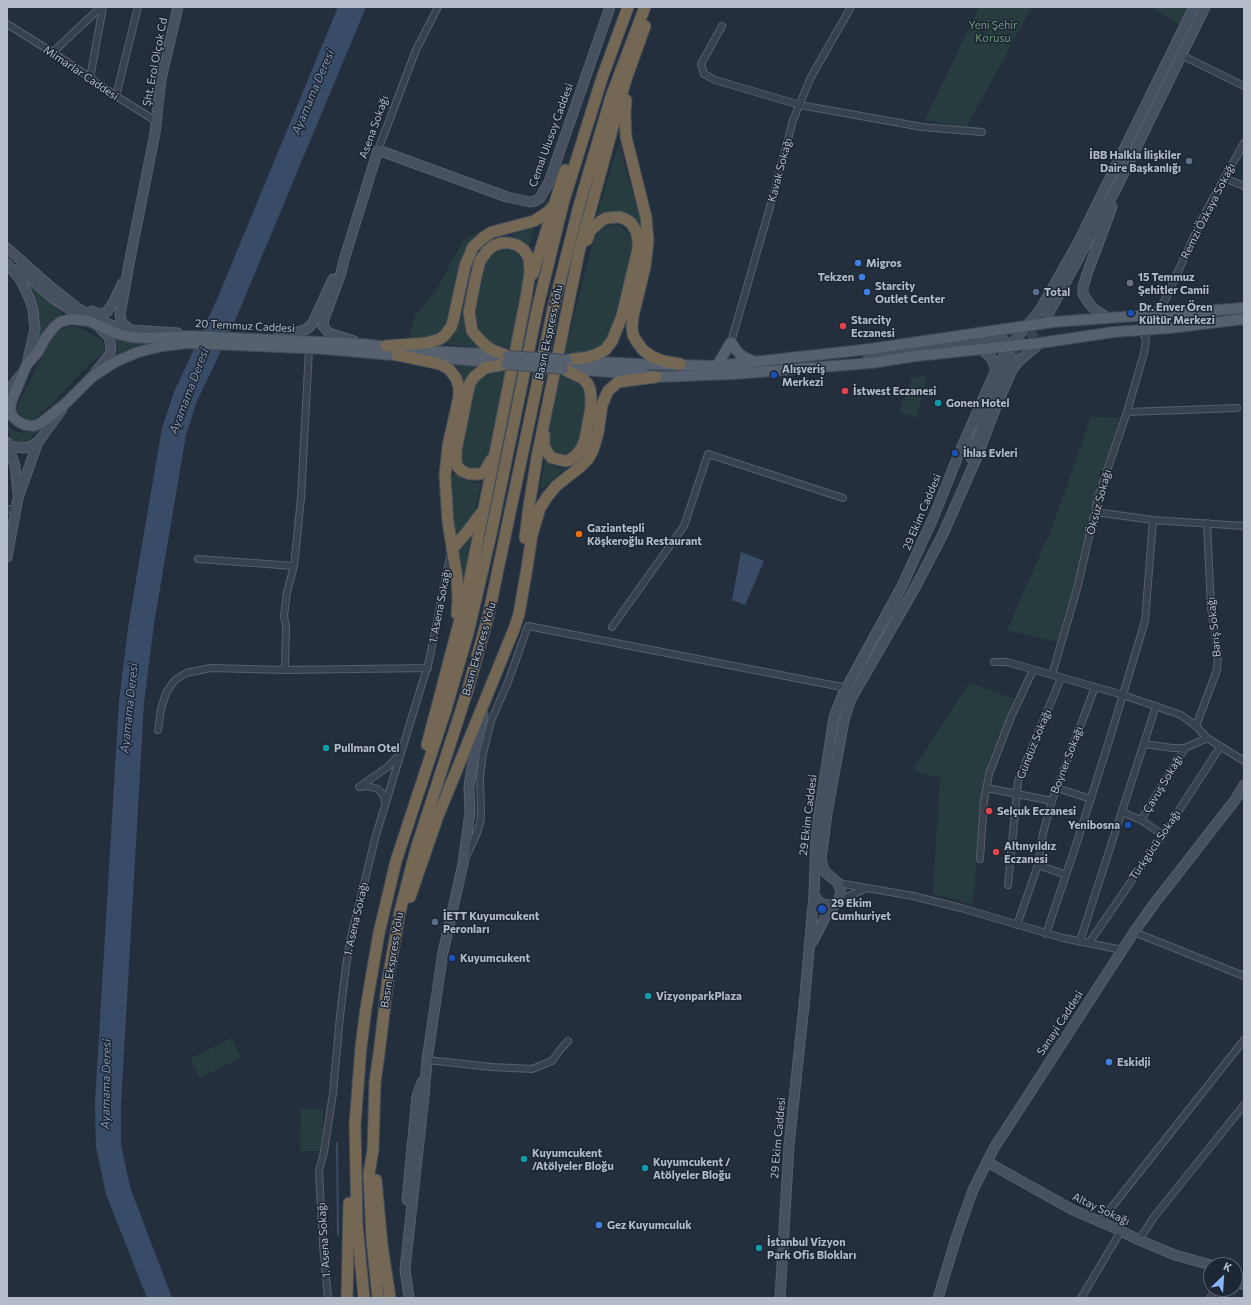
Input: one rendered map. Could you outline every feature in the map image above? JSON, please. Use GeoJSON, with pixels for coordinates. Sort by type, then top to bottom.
{"type":"FeatureCollection","features":[{"type":"Feature","properties":{"kind":"highway","name":"Basın Ekspress Yolu"},"geometry":{"type":"LineString","coordinates":[[364,1298],[357,1224],[355,1126],[366,1008],[379,933],[396,861],[446,709],[468,633],[490,541],[550,255],[570,180],[602,78],[628,7]]}},
{"type":"Feature","properties":{"kind":"highway","name":"Basın Ekspress Yolu"},"geometry":{"type":"LineString","coordinates":[[378,1298],[372,1240],[369,1189],[370,1162],[373,1150],[378,1054],[388,979],[400,911],[417,846],[468,689],[488,617],[510,520],[553,309],[579,206],[611,97],[645,7]]}},
{"type":"Feature","properties":{"kind":"highway"},"geometry":{"type":"LineString","coordinates":[[649,7],[627,93],[625,123],[630,156],[646,217],[648,241],[646,261],[632,326],[633,335],[643,350],[651,356],[663,361],[680,364]]}},
{"type":"Feature","properties":{"kind":"highway"},"geometry":{"type":"LineString","coordinates":[[524,587],[524,553],[528,506],[546,406],[584,230],[626,82],[637,51]]}},
{"type":"Feature","properties":{"kind":"highway"},"geometry":{"type":"LineString","coordinates":[[526,298],[583,115],[602,78]]}},
{"type":"Feature","properties":{"kind":"highway"},"geometry":{"type":"LineString","coordinates":[[386,346],[426,343],[440,339],[445,335],[451,327],[453,321],[465,266],[473,247],[492,232],[526,223],[541,217],[554,205]]}},
{"type":"Feature","properties":{"kind":"highway"},"geometry":{"type":"LineString","coordinates":[[565,365],[598,354],[605,350],[612,341],[622,316],[638,249],[636,231],[632,224],[625,219],[612,217],[606,218],[595,226],[587,237],[574,276]]}},
{"type":"Feature","properties":{"kind":"highway"},"geometry":{"type":"LineString","coordinates":[[396,861],[407,814],[467,593],[526,298],[530,266],[529,258],[524,250],[509,242],[493,246],[483,255],[477,269],[470,302],[470,320],[472,331],[484,345],[507,360]]}},
{"type":"Feature","properties":{"kind":"highway"},"geometry":{"type":"LineString","coordinates":[[397,355],[440,364],[449,369],[458,383],[459,397],[448,446],[445,476],[452,549],[457,578],[458,600],[452,651]]}},
{"type":"Feature","properties":{"kind":"highway"},"geometry":{"type":"LineString","coordinates":[[496,444],[488,466],[485,471],[480,474],[469,474],[462,471],[458,466],[456,451],[466,396],[470,383],[474,377],[485,368],[507,360]]}},
{"type":"Feature","properties":{"kind":"highway"},"geometry":{"type":"LineString","coordinates":[[546,406],[544,445],[547,452],[552,458],[564,461],[570,460],[581,449],[585,440],[592,399],[590,390],[586,383],[565,365]]}},
{"type":"Feature","properties":{"kind":"highway"},"geometry":{"type":"LineString","coordinates":[[396,936],[407,909],[434,826],[514,629],[524,587],[532,535],[540,508],[552,492],[580,467],[593,450],[598,433],[602,405],[608,391],[618,382],[656,377]]}},
{"type":"Feature","properties":{"kind":"highway"},"geometry":{"type":"LineString","coordinates":[[452,549],[467,532],[484,508]]}},
{"type":"Feature","properties":{"kind":"highway"},"geometry":{"type":"LineString","coordinates":[[347,1298],[349,1228],[348,1149],[351,1133],[355,1126]]}},
{"type":"Feature","properties":{"kind":"highway"},"geometry":{"type":"LineString","coordinates":[[373,1150],[376,1169],[381,1238],[390,1298]]}},
{"type":"Feature","properties":{"kind":"main road","name":"Şht. Erol Olçok Cd"},"geometry":{"type":"LineString","coordinates":[[129,264],[154,133],[162,79],[178,7]]}},
{"type":"Feature","properties":{"kind":"main road","name":"Cemal Ulusoy Caddesi"},"geometry":{"type":"LineString","coordinates":[[378,150],[507,198],[530,202],[540,198],[549,182],[610,7]]}},
{"type":"Feature","properties":{"kind":"main road","name":"29 Ekim Caddesi"},"geometry":{"type":"LineString","coordinates":[[780,1298],[789,1145],[814,892],[816,833],[834,717],[847,688],[906,578],[934,516],[1006,344],[1027,325],[1040,310],[1079,241],[1194,7]]}},
{"type":"Feature","properties":{"kind":"main road"},"geometry":{"type":"LineString","coordinates":[[1048,315],[1115,190],[1205,7]]}},
{"type":"Feature","properties":{"kind":"main road","name":"Asena Sokağı"},"geometry":{"type":"LineString","coordinates":[[344,260],[378,150]]}},
{"type":"Feature","properties":{"kind":"main road"},"geometry":{"type":"LineString","coordinates":[[1108,318],[1094,309],[1088,302],[1083,294],[1083,287],[1112,205],[1115,190]]}},
{"type":"Feature","properties":{"kind":"main road","name":"20 Temmuz Caddesi"},"geometry":{"type":"LineString","coordinates":[[7,248],[41,279],[71,303],[99,320],[131,330],[176,333],[189,340]]}},
{"type":"Feature","properties":{"kind":"main road"},"geometry":{"type":"LineString","coordinates":[[7,253],[31,279],[54,299],[94,323],[118,334],[131,337],[253,343],[310,349],[397,355],[507,360],[565,365],[656,377],[734,374],[838,366],[916,356],[983,350],[1006,344]]}},
{"type":"Feature","properties":{"kind":"main road"},"geometry":{"type":"LineString","coordinates":[[272,340],[307,329],[312,324],[336,273],[344,260]]}},
{"type":"Feature","properties":{"kind":"main road"},"geometry":{"type":"LineString","coordinates":[[344,260],[323,326],[329,333],[362,344]]}},
{"type":"Feature","properties":{"kind":"main road"},"geometry":{"type":"LineString","coordinates":[[7,264],[23,284],[30,300],[33,310],[35,329],[25,368],[11,402],[10,410],[13,417],[25,425],[34,426],[42,423],[65,404],[92,377],[110,354],[110,339],[94,323],[71,319],[60,322],[46,337],[38,352],[25,368],[7,392]]}},
{"type":"Feature","properties":{"kind":"main road"},"geometry":{"type":"LineString","coordinates":[[71,303],[104,314],[113,303],[120,290],[129,264]]}},
{"type":"Feature","properties":{"kind":"main road"},"geometry":{"type":"LineString","coordinates":[[129,264],[120,315],[122,323],[131,330]]}},
{"type":"Feature","properties":{"kind":"main road"},"geometry":{"type":"LineString","coordinates":[[565,365],[680,364],[717,366],[870,349],[1027,325],[1244,308]]}},
{"type":"Feature","properties":{"kind":"main road"},"geometry":{"type":"LineString","coordinates":[[838,366],[896,354],[1006,344],[1040,344],[1114,332],[1170,328],[1244,319]]}},
{"type":"Feature","properties":{"kind":"main road"},"geometry":{"type":"LineString","coordinates":[[92,377],[113,362],[138,352],[189,340]]}},
{"type":"Feature","properties":{"kind":"main road","name":"20 Temmuz Caddesi"},"geometry":{"type":"LineString","coordinates":[[253,343],[272,340],[362,344],[507,360]]}},
{"type":"Feature","properties":{"kind":"main road"},"geometry":{"type":"LineString","coordinates":[[732,342],[736,350],[742,356],[755,362]]}},
{"type":"Feature","properties":{"kind":"main road"},"geometry":{"type":"LineString","coordinates":[[717,366],[732,342]]}},
{"type":"Feature","properties":{"kind":"main road","name":"29 Ekim Caddesi"},"geometry":{"type":"LineString","coordinates":[[836,882],[824,871],[821,859],[827,813],[844,720],[852,699],[932,557],[977,457],[997,404],[1013,368],[1019,361],[1040,344]]}},
{"type":"Feature","properties":{"kind":"main road"},"geometry":{"type":"LineString","coordinates":[[983,350],[992,359],[996,370]]}},
{"type":"Feature","properties":{"kind":"main road"},"geometry":{"type":"LineString","coordinates":[[955,506],[987,410],[1002,373],[1010,358]]}},
{"type":"Feature","properties":{"kind":"main road"},"geometry":{"type":"LineString","coordinates":[[7,555],[11,510],[18,498],[38,442],[65,404]]}},
{"type":"Feature","properties":{"kind":"main road"},"geometry":{"type":"LineString","coordinates":[[18,498],[8,445],[23,448],[30,447],[38,442]]}},
{"type":"Feature","properties":{"kind":"main road"},"geometry":{"type":"LineString","coordinates":[[409,1298],[405,1269],[427,1060],[443,952],[463,864],[470,812],[469,788],[471,772],[488,694]]}},
{"type":"Feature","properties":{"kind":"main road","name":"Sanayi Caddesi"},"geometry":{"type":"LineString","coordinates":[[938,1298],[957,1235],[973,1190],[994,1148],[1134,932],[1235,800],[1244,785]]}},
{"type":"Feature","properties":{"kind":"main road"},"geometry":{"type":"LineString","coordinates":[[809,949],[818,928],[828,912],[837,902],[841,892],[836,882],[830,879],[822,880],[814,892],[819,902],[827,905],[837,902]]}},
{"type":"Feature","properties":{"kind":"main road"},"geometry":{"type":"LineString","coordinates":[[403,1298],[400,1272],[416,1104],[419,1090],[426,1076]]}},
{"type":"Feature","properties":{"kind":"main road","name":"Altay Sokağı"},"geometry":{"type":"LineString","coordinates":[[987,1162],[1073,1210],[1175,1255],[1203,1263]]}},
{"type":"Feature","properties":{"kind":"street"},"geometry":{"type":"LineString","coordinates":[[53,52],[102,7]]}},
{"type":"Feature","properties":{"kind":"street"},"geometry":{"type":"LineString","coordinates":[[90,78],[102,7]]}},
{"type":"Feature","properties":{"kind":"street"},"geometry":{"type":"LineString","coordinates":[[116,96],[138,7]]}},
{"type":"Feature","properties":{"kind":"street","name":"Asena Sokağı"},"geometry":{"type":"LineString","coordinates":[[378,150],[416,50],[438,7]]}},
{"type":"Feature","properties":{"kind":"street","name":"Kavak Sokağı"},"geometry":{"type":"LineString","coordinates":[[732,342],[793,120],[811,77],[852,7]]}},
{"type":"Feature","properties":{"kind":"street","name":"Mimarlar Caddesi"},"geometry":{"type":"LineString","coordinates":[[7,24],[53,52],[116,96],[156,121]]}},
{"type":"Feature","properties":{"kind":"street"},"geometry":{"type":"LineString","coordinates":[[722,26],[701,64],[704,74],[715,80],[800,105],[922,127],[982,132]]}},
{"type":"Feature","properties":{"kind":"street"},"geometry":{"type":"LineString","coordinates":[[1181,55],[1244,86]]}},
{"type":"Feature","properties":{"kind":"street","name":"Remzi Özkaya Sokağı"},"geometry":{"type":"LineString","coordinates":[[1164,302],[1204,215],[1244,143]]}},
{"type":"Feature","properties":{"kind":"street"},"geometry":{"type":"LineString","coordinates":[[1224,178],[1244,186]]}},
{"type":"Feature","properties":{"kind":"street"},"geometry":{"type":"LineString","coordinates":[[1164,302],[1168,313]]}},
{"type":"Feature","properties":{"kind":"street"},"geometry":{"type":"LineString","coordinates":[[1149,315],[1156,311],[1164,302]]}},
{"type":"Feature","properties":{"kind":"street","name":"Öksüz Sokağı"},"geometry":{"type":"LineString","coordinates":[[1052,675],[1078,585],[1098,497],[1127,412],[1144,353],[1146,340],[1142,330]]}},
{"type":"Feature","properties":{"kind":"street"},"geometry":{"type":"LineString","coordinates":[[285,670],[286,625],[284,616],[287,592],[294,566],[301,498],[310,349]]}},
{"type":"Feature","properties":{"kind":"street"},"geometry":{"type":"LineString","coordinates":[[1127,412],[1237,408]]}},
{"type":"Feature","properties":{"kind":"street"},"geometry":{"type":"LineString","coordinates":[[612,627],[684,526],[708,454],[842,498]]}},
{"type":"Feature","properties":{"kind":"street"},"geometry":{"type":"LineString","coordinates":[[1095,512],[1153,520],[1244,526]]}},
{"type":"Feature","properties":{"kind":"street"},"geometry":{"type":"LineString","coordinates":[[1046,934],[1091,799],[1145,621],[1153,520]]}},
{"type":"Feature","properties":{"kind":"street","name":"Barış Sokağı"},"geometry":{"type":"LineString","coordinates":[[1196,726],[1217,670],[1218,654],[1211,608],[1207,523]]}},
{"type":"Feature","properties":{"kind":"street","name":"1. Asena Sokağı"},"geometry":{"type":"LineString","coordinates":[[328,1298],[319,1171],[324,1152],[333,1093],[340,1016],[350,941],[376,835],[428,668],[452,549]]}},
{"type":"Feature","properties":{"kind":"street"},"geometry":{"type":"LineString","coordinates":[[198,559],[294,566]]}},
{"type":"Feature","properties":{"kind":"street"},"geometry":{"type":"LineString","coordinates":[[463,864],[480,823],[481,768],[491,721],[508,682],[528,626],[847,688]]}},
{"type":"Feature","properties":{"kind":"street"},"geometry":{"type":"LineString","coordinates":[[994,662],[1007,662],[1123,695],[1181,715],[1196,726],[1207,738],[1244,761]]}},
{"type":"Feature","properties":{"kind":"street"},"geometry":{"type":"LineString","coordinates":[[158,730],[161,709],[166,693],[175,680],[186,673],[211,668],[285,670],[428,668]]}},
{"type":"Feature","properties":{"kind":"street"},"geometry":{"type":"LineString","coordinates":[[980,859],[986,788],[989,774],[1011,717],[1033,670]]}},
{"type":"Feature","properties":{"kind":"street","name":"Gündüz Sokağı"},"geometry":{"type":"LineString","coordinates":[[1008,885],[1018,781],[1061,678]]}},
{"type":"Feature","properties":{"kind":"street","name":"Boyner Sokağı"},"geometry":{"type":"LineString","coordinates":[[1017,925],[1038,865],[1043,833],[1052,801],[1095,687]]}},
{"type":"Feature","properties":{"kind":"street"},"geometry":{"type":"LineString","coordinates":[[1080,941],[1156,706]]}},
{"type":"Feature","properties":{"kind":"street"},"geometry":{"type":"LineString","coordinates":[[1144,744],[1172,748],[1185,748],[1207,738]]}},
{"type":"Feature","properties":{"kind":"street","name":"Türkgücü Sokağı"},"geometry":{"type":"LineString","coordinates":[[1089,943],[1163,835],[1220,747]]}},
{"type":"Feature","properties":{"kind":"street","name":"Çavuş Sokağı"},"geometry":{"type":"LineString","coordinates":[[1141,820],[1185,748]]}},
{"type":"Feature","properties":{"kind":"street"},"geometry":{"type":"LineString","coordinates":[[385,808],[385,800],[382,792],[373,787],[359,787],[389,766],[403,749]]}},
{"type":"Feature","properties":{"kind":"street"},"geometry":{"type":"LineString","coordinates":[[986,788],[1052,801]]}},
{"type":"Feature","properties":{"kind":"street"},"geometry":{"type":"LineString","coordinates":[[1057,788],[1091,799]]}},
{"type":"Feature","properties":{"kind":"street"},"geometry":{"type":"LineString","coordinates":[[1122,812],[1141,820],[1163,835]]}},
{"type":"Feature","properties":{"kind":"street"},"geometry":{"type":"LineString","coordinates":[[1038,865],[1066,875]]}},
{"type":"Feature","properties":{"kind":"street"},"geometry":{"type":"LineString","coordinates":[[836,882],[913,896],[961,908],[1046,934],[1122,950]]}},
{"type":"Feature","properties":{"kind":"street"},"geometry":{"type":"LineString","coordinates":[[837,902],[867,888]]}},
{"type":"Feature","properties":{"kind":"street"},"geometry":{"type":"LineString","coordinates":[[1134,932],[1244,976]]}},
{"type":"Feature","properties":{"kind":"street"},"geometry":{"type":"LineString","coordinates":[[427,1060],[492,1067],[532,1069],[552,1061],[568,1040]]}},
{"type":"Feature","properties":{"kind":"street"},"geometry":{"type":"LineString","coordinates":[[1100,1222],[1244,1040]]}},
{"type":"Feature","properties":{"kind":"street"},"geometry":{"type":"LineString","coordinates":[[1139,1240],[1154,1217],[1244,1105]]}},
{"type":"Feature","properties":{"kind":"street"},"geometry":{"type":"LineString","coordinates":[[1081,1298],[1121,1231]]}},
{"type":"Feature","properties":{"kind":"green space","name":"Yeni Şehir Korusu"},"geometry":{"type":"Polygon","coordinates":[[[979,7],[1032,7],[967,128],[925,120],[979,7]]]}},
{"type":"Feature","properties":{"kind":"green space"},"geometry":{"type":"Polygon","coordinates":[[[1150,7],[1189,7],[1181,25],[1150,7]]]}},
{"type":"Feature","properties":{"kind":"green space"},"geometry":{"type":"Polygon","coordinates":[[[619,142],[643,233],[636,220],[619,211],[604,212],[597,215],[619,142]]]}},
{"type":"Feature","properties":{"kind":"green space"},"geometry":{"type":"Polygon","coordinates":[[[614,224],[621,226],[627,232],[631,238],[632,245],[631,256],[613,324],[607,339],[599,347],[586,354],[564,355],[595,237],[602,227],[614,224]]]}},
{"type":"Feature","properties":{"kind":"green space"},"geometry":{"type":"Polygon","coordinates":[[[535,225],[529,247],[513,239],[514,231],[535,225]]]}},
{"type":"Feature","properties":{"kind":"green space"},"geometry":{"type":"Polygon","coordinates":[[[488,229],[477,237],[445,328],[428,337],[409,338],[415,316],[435,292],[463,241],[474,234],[488,229]]]}},
{"type":"Feature","properties":{"kind":"green space"},"geometry":{"type":"Polygon","coordinates":[[[502,249],[513,251],[519,255],[523,262],[525,274],[511,350],[493,346],[479,332],[474,315],[487,262],[494,253],[502,249]]]}},
{"type":"Feature","properties":{"kind":"green space"},"geometry":{"type":"Polygon","coordinates":[[[23,278],[63,314],[52,320],[45,327],[35,348],[37,310],[34,297],[23,278]]]}},
{"type":"Feature","properties":{"kind":"green space"},"geometry":{"type":"Polygon","coordinates":[[[463,300],[467,300],[465,314],[485,349],[445,344],[461,318],[463,300]]]}},
{"type":"Feature","properties":{"kind":"green space"},"geometry":{"type":"Polygon","coordinates":[[[66,327],[78,327],[101,339],[104,344],[103,353],[80,373],[54,402],[34,419],[26,419],[18,412],[18,404],[52,338],[57,332],[66,327]]]}},
{"type":"Feature","properties":{"kind":"green space"},"geometry":{"type":"Polygon","coordinates":[[[116,338],[131,342],[153,342],[116,356],[118,347],[116,338]]]}},
{"type":"Feature","properties":{"kind":"green space"},"geometry":{"type":"Polygon","coordinates":[[[453,362],[481,365],[465,387],[462,375],[453,362]]]}},
{"type":"Feature","properties":{"kind":"green space"},"geometry":{"type":"Polygon","coordinates":[[[493,369],[506,370],[488,453],[483,465],[477,468],[469,469],[462,461],[462,455],[474,388],[478,380],[493,369]]]}},
{"type":"Feature","properties":{"kind":"green space"},"geometry":{"type":"Polygon","coordinates":[[[559,375],[573,379],[582,388],[587,396],[587,407],[578,443],[566,456],[555,453],[549,446],[548,439],[559,375]]]}},
{"type":"Feature","properties":{"kind":"green space"},"geometry":{"type":"Polygon","coordinates":[[[927,375],[917,417],[902,414],[900,410],[912,378],[927,375]]]}},
{"type":"Feature","properties":{"kind":"green space"},"geometry":{"type":"Polygon","coordinates":[[[1091,417],[1120,418],[1057,642],[1007,630],[1053,525],[1091,417]]]}},
{"type":"Feature","properties":{"kind":"green space"},"geometry":{"type":"Polygon","coordinates":[[[8,425],[15,432],[24,433],[37,431],[25,445],[14,443],[7,428],[8,425]]]}},
{"type":"Feature","properties":{"kind":"green space"},"geometry":{"type":"Polygon","coordinates":[[[545,461],[559,469],[566,468],[543,488],[540,488],[545,461]]]}},
{"type":"Feature","properties":{"kind":"green space"},"geometry":{"type":"Polygon","coordinates":[[[454,472],[466,481],[481,484],[474,518],[456,539],[450,476],[454,472]]]}},
{"type":"Feature","properties":{"kind":"green space"},"geometry":{"type":"Polygon","coordinates":[[[471,534],[464,581],[462,582],[458,549],[471,534]]]}},
{"type":"Feature","properties":{"kind":"green space"},"geometry":{"type":"Polygon","coordinates":[[[969,683],[1015,699],[987,766],[983,782],[973,904],[933,894],[940,778],[913,770],[969,683]]]}},
{"type":"Feature","properties":{"kind":"green space"},"geometry":{"type":"Polygon","coordinates":[[[232,1038],[241,1058],[200,1078],[190,1059],[232,1038]]]}},
{"type":"Feature","properties":{"kind":"green space"},"geometry":{"type":"Polygon","coordinates":[[[301,1109],[323,1109],[322,1151],[300,1151],[301,1109]]]}},
{"type":"Feature","properties":{"kind":"water","name":"Ayamama Deresi"},"geometry":{"type":"Polygon","coordinates":[[[338,7],[366,7],[232,328],[197,401],[186,435],[154,624],[144,703],[121,1104],[121,1144],[130,1187],[172,1298],[147,1298],[106,1194],[96,1147],[95,1103],[119,701],[129,621],[162,428],[174,392],[218,297],[338,7]]]}},
{"type":"Feature","properties":{"kind":"water"},"geometry":{"type":"Polygon","coordinates":[[[741,552],[764,561],[745,605],[732,600],[741,552]]]}},
{"type":"Feature","properties":{"kind":"waterway"},"geometry":{"type":"LineString","coordinates":[[337,1143],[338,1235]]}},
{"type":"Feature","properties":{"kind":"tunnel"},"geometry":{"type":"LineString","coordinates":[[1011,358],[1029,340],[1044,321]]}},
{"type":"Feature","properties":{"kind":"place","name":"İBB Halkla İlişkiler Daire Başkanlığı"},"geometry":{"type":"Point","coordinates":[1189,161]}},
{"type":"Feature","properties":{"kind":"place","name":"Migros"},"geometry":{"type":"Point","coordinates":[858,263]}},
{"type":"Feature","properties":{"kind":"place","name":"Tekzen"},"geometry":{"type":"Point","coordinates":[862,277]}},
{"type":"Feature","properties":{"kind":"place","name":"15 Temmuz Şehitler Camii"},"geometry":{"type":"Point","coordinates":[1130,283]}},
{"type":"Feature","properties":{"kind":"place","name":"Starcity Outlet Center"},"geometry":{"type":"Point","coordinates":[867,292]}},
{"type":"Feature","properties":{"kind":"place","name":"Total"},"geometry":{"type":"Point","coordinates":[1036,292]}},
{"type":"Feature","properties":{"kind":"place","name":"Dr. Enver Ören Kültür Merkezi"},"geometry":{"type":"Point","coordinates":[1131,313]}},
{"type":"Feature","properties":{"kind":"place","name":"Starcity Eczanesi"},"geometry":{"type":"Point","coordinates":[843,326]}},
{"type":"Feature","properties":{"kind":"place","name":"Alışveriş Merkezi"},"geometry":{"type":"Point","coordinates":[774,375]}},
{"type":"Feature","properties":{"kind":"place","name":"İstwest Eczanesi"},"geometry":{"type":"Point","coordinates":[845,391]}},
{"type":"Feature","properties":{"kind":"place","name":"Gonen Hotel"},"geometry":{"type":"Point","coordinates":[938,403]}},
{"type":"Feature","properties":{"kind":"place","name":"İhlas Evleri"},"geometry":{"type":"Point","coordinates":[955,453]}},
{"type":"Feature","properties":{"kind":"place","name":"Gaziantepli Köşkeroğlu Restaurant"},"geometry":{"type":"Point","coordinates":[579,534]}},
{"type":"Feature","properties":{"kind":"place","name":"Pullman Otel"},"geometry":{"type":"Point","coordinates":[326,748]}},
{"type":"Feature","properties":{"kind":"place","name":"Selçuk Eczanesi"},"geometry":{"type":"Point","coordinates":[989,811]}},
{"type":"Feature","properties":{"kind":"place","name":"Yenibosna"},"geometry":{"type":"Point","coordinates":[1128,825]}},
{"type":"Feature","properties":{"kind":"place","name":"Altınyıldız Eczanesi"},"geometry":{"type":"Point","coordinates":[996,852]}},
{"type":"Feature","properties":{"kind":"place","name":"29 Ekim Cumhuriyet"},"geometry":{"type":"Point","coordinates":[822,909]}},
{"type":"Feature","properties":{"kind":"place","name":"İETT Kuyumcukent Peronları"},"geometry":{"type":"Point","coordinates":[435,922]}},
{"type":"Feature","properties":{"kind":"place","name":"Kuyumcukent"},"geometry":{"type":"Point","coordinates":[452,958]}},
{"type":"Feature","properties":{"kind":"place","name":"VizyonparkPlaza"},"geometry":{"type":"Point","coordinates":[648,996]}},
{"type":"Feature","properties":{"kind":"place","name":"Eskidji"},"geometry":{"type":"Point","coordinates":[1109,1062]}},
{"type":"Feature","properties":{"kind":"place","name":"Kuyumcukent /Atölyeler Bloğu"},"geometry":{"type":"Point","coordinates":[524,1159]}},
{"type":"Feature","properties":{"kind":"place","name":"Kuyumcukent / Atölyeler Bloğu"},"geometry":{"type":"Point","coordinates":[645,1168]}},
{"type":"Feature","properties":{"kind":"place","name":"Gez Kuyumculuk"},"geometry":{"type":"Point","coordinates":[599,1225]}},
{"type":"Feature","properties":{"kind":"place","name":"İstanbul Vizyon Park Ofis Blokları"},"geometry":{"type":"Point","coordinates":[759,1248]}}]}
